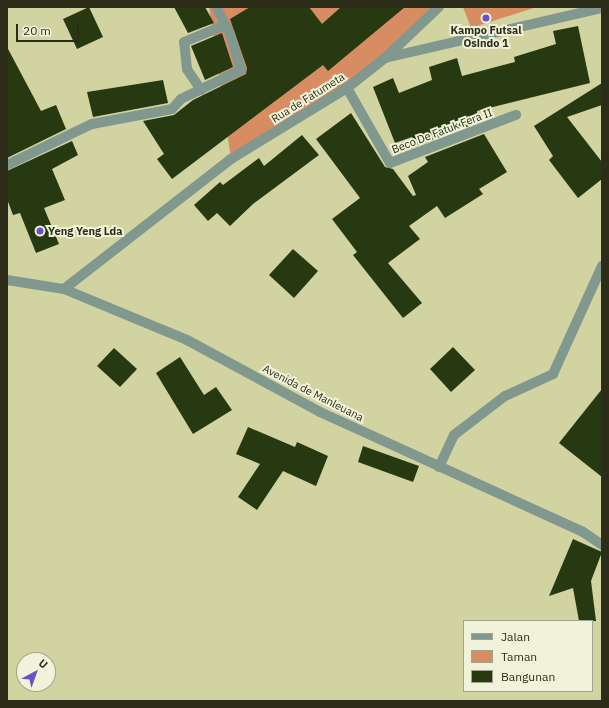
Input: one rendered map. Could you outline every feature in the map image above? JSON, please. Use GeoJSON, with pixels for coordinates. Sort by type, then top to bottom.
{"type":"FeatureCollection","features":[{"type":"Feature","properties":{"kind":"street"},"geometry":{"type":"LineString","coordinates":[[7,165],[77,130],[172,109],[181,99],[241,70],[225,25],[216,7]]}},
{"type":"Feature","properties":{"kind":"street"},"geometry":{"type":"LineString","coordinates":[[385,58],[440,7]]}},
{"type":"Feature","properties":{"kind":"street","name":"Rua de Fatumeta"},"geometry":{"type":"LineString","coordinates":[[64,289],[231,160],[347,88],[385,58],[602,8]]}},
{"type":"Feature","properties":{"kind":"street"},"geometry":{"type":"LineString","coordinates":[[201,90],[187,69],[184,42],[225,25]]}},
{"type":"Feature","properties":{"kind":"street","name":"Beco De Fatuk Fera II"},"geometry":{"type":"LineString","coordinates":[[347,88],[390,163],[516,115]]}},
{"type":"Feature","properties":{"kind":"street"},"geometry":{"type":"LineString","coordinates":[[439,467],[454,434],[505,396],[553,374],[602,266]]}},
{"type":"Feature","properties":{"kind":"street","name":"Avenida de Manleuana"},"geometry":{"type":"LineString","coordinates":[[7,280],[64,289],[187,340],[320,412],[583,532],[602,545]]}},
{"type":"Feature","properties":{"kind":"green space"},"geometry":{"type":"Polygon","coordinates":[[[209,7],[439,7],[385,58],[231,159],[209,7]]]}},
{"type":"Feature","properties":{"kind":"green space","name":"Kampo Futsal Osindo 1"},"geometry":{"type":"Polygon","coordinates":[[[463,7],[537,7],[471,28],[463,7]]]}},
{"type":"Feature","properties":{"kind":"building"},"geometry":{"type":"Polygon","coordinates":[[[89,7],[103,37],[77,49],[63,19],[89,7]]]}},
{"type":"Feature","properties":{"kind":"building"},"geometry":{"type":"Polygon","coordinates":[[[174,7],[205,7],[214,23],[188,33],[174,7]]]}},
{"type":"Feature","properties":{"kind":"building"},"geometry":{"type":"Polygon","coordinates":[[[250,7],[309,7],[322,24],[341,7],[405,7],[328,71],[323,65],[172,179],[157,159],[164,154],[143,121],[174,115],[193,100],[246,74],[247,68],[230,19],[250,7]]]}},
{"type":"Feature","properties":{"kind":"building"},"geometry":{"type":"Polygon","coordinates":[[[578,26],[590,83],[477,111],[477,123],[418,145],[412,137],[395,143],[373,87],[393,78],[399,93],[432,80],[429,67],[457,58],[462,76],[515,62],[514,57],[556,44],[553,31],[578,26]]]}},
{"type":"Feature","properties":{"kind":"building"},"geometry":{"type":"Polygon","coordinates":[[[222,33],[233,67],[205,80],[191,46],[222,33]]]}},
{"type":"Feature","properties":{"kind":"building"},"geometry":{"type":"Polygon","coordinates":[[[7,47],[41,111],[56,105],[66,129],[7,158],[7,47]]]}},
{"type":"Feature","properties":{"kind":"building"},"geometry":{"type":"Polygon","coordinates":[[[163,80],[168,103],[93,117],[87,92],[163,80]]]}},
{"type":"Feature","properties":{"kind":"building"},"geometry":{"type":"Polygon","coordinates":[[[602,83],[602,105],[567,117],[602,162],[602,179],[578,198],[549,160],[553,156],[534,126],[602,83]]]}},
{"type":"Feature","properties":{"kind":"building"},"geometry":{"type":"Polygon","coordinates":[[[351,113],[385,167],[393,169],[413,196],[416,195],[408,176],[428,162],[425,157],[484,134],[507,172],[479,189],[483,194],[445,218],[437,206],[409,226],[420,239],[388,263],[422,303],[403,318],[353,255],[357,252],[332,219],[360,198],[316,139],[351,113]]]}},
{"type":"Feature","properties":{"kind":"building"},"geometry":{"type":"Polygon","coordinates":[[[302,135],[319,155],[253,204],[230,226],[217,213],[208,221],[194,205],[220,182],[223,185],[259,158],[264,166],[302,135]]]}},
{"type":"Feature","properties":{"kind":"building"},"geometry":{"type":"Polygon","coordinates":[[[72,141],[78,155],[52,169],[65,200],[44,208],[59,244],[36,253],[20,213],[13,215],[7,199],[7,171],[72,141]]]}},
{"type":"Feature","properties":{"kind":"building"},"geometry":{"type":"Polygon","coordinates":[[[293,249],[318,271],[294,298],[269,275],[293,249]]]}},
{"type":"Feature","properties":{"kind":"building"},"geometry":{"type":"Polygon","coordinates":[[[453,347],[475,370],[451,392],[430,369],[453,347]]]}},
{"type":"Feature","properties":{"kind":"building"},"geometry":{"type":"Polygon","coordinates":[[[114,348],[137,369],[120,387],[97,366],[114,348]]]}},
{"type":"Feature","properties":{"kind":"building"},"geometry":{"type":"Polygon","coordinates":[[[180,357],[204,395],[216,387],[232,410],[193,434],[156,373],[180,357]]]}},
{"type":"Feature","properties":{"kind":"building"},"geometry":{"type":"Polygon","coordinates":[[[602,389],[602,477],[559,443],[602,389]]]}},
{"type":"Feature","properties":{"kind":"building"},"geometry":{"type":"Polygon","coordinates":[[[248,427],[295,447],[297,442],[328,456],[316,486],[283,471],[257,510],[238,497],[260,464],[236,454],[248,427]]]}},
{"type":"Feature","properties":{"kind":"building"},"geometry":{"type":"Polygon","coordinates":[[[363,446],[419,466],[413,482],[358,462],[363,446]]]}},
{"type":"Feature","properties":{"kind":"building"},"geometry":{"type":"Polygon","coordinates":[[[573,539],[602,552],[591,581],[596,621],[579,620],[573,588],[549,596],[573,539]]]}},
{"type":"Feature","properties":{"kind":"place","name":"Kampo Futsal Osindo 1"},"geometry":{"type":"Point","coordinates":[486,18]}},
{"type":"Feature","properties":{"kind":"place","name":"Yeng Yeng Lda"},"geometry":{"type":"Point","coordinates":[40,231]}}]}
